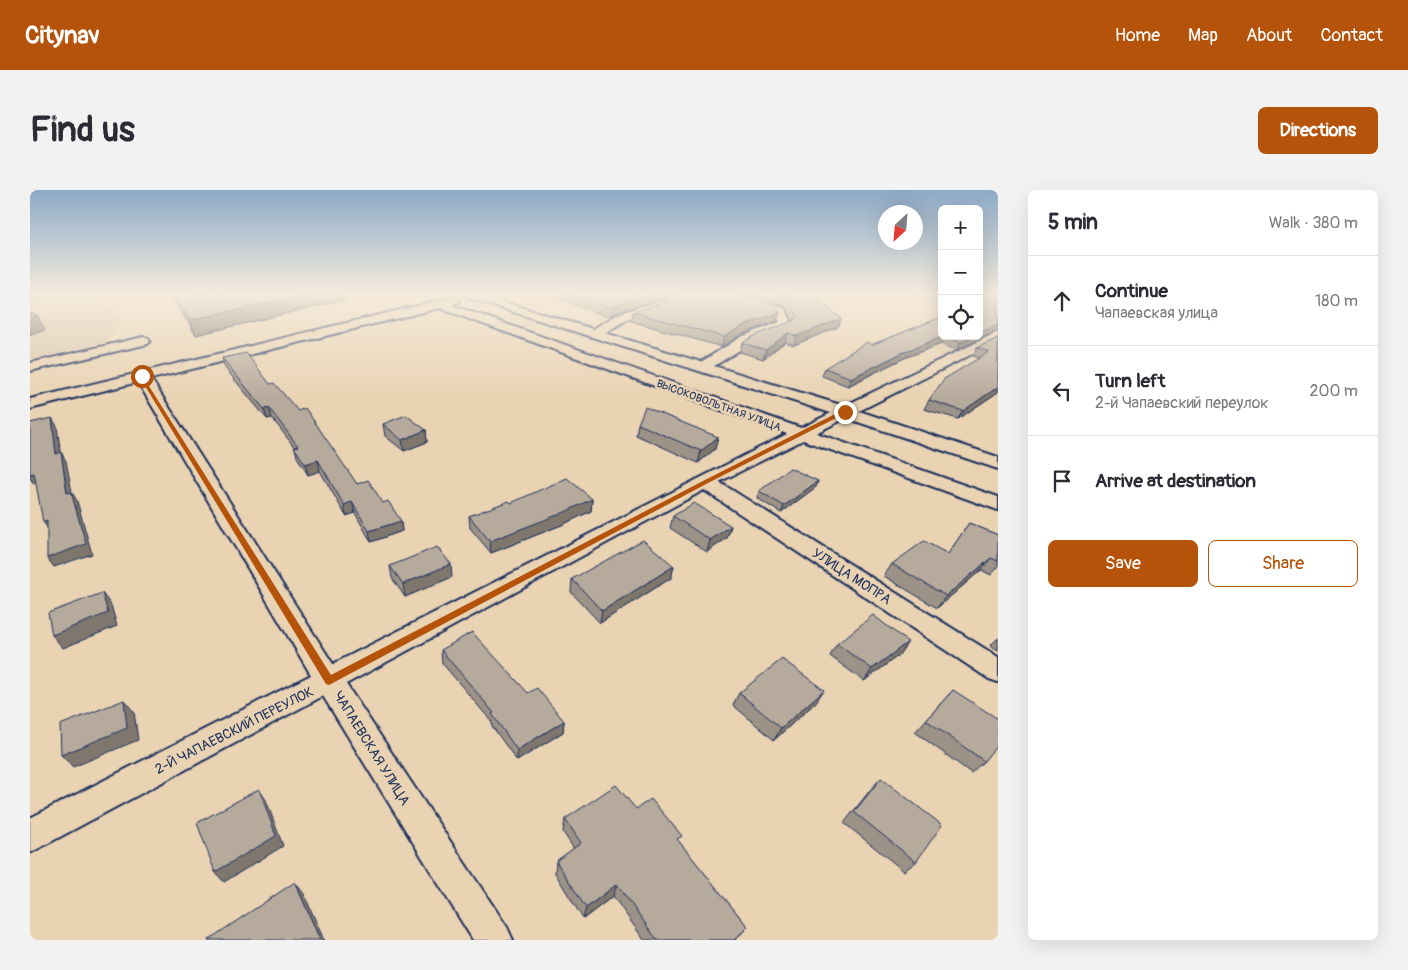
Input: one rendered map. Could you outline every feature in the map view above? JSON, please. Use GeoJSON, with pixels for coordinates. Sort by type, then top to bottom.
{"type":"FeatureCollection","features":[{"type":"Feature","properties":{"kind":"street"},"geometry":{"type":"LineString","coordinates":[[30,404],[337,329]]}},
{"type":"Feature","properties":{"kind":"street","name":"ВЫСОКОВОЛЬТНАЯ УЛИЦА"},"geometry":{"type":"LineString","coordinates":[[510,329],[998,504]]}},
{"type":"Feature","properties":{"kind":"street"},"geometry":{"type":"LineString","coordinates":[[581,329],[845,412],[998,463]]}},
{"type":"Feature","properties":{"kind":"street"},"geometry":{"type":"LineString","coordinates":[[596,334],[604,329]]}},
{"type":"Feature","properties":{"kind":"street"},"geometry":{"type":"LineString","coordinates":[[703,367],[746,340],[774,329]]}},
{"type":"Feature","properties":{"kind":"street","name":"2-Й ЧАПАЕВСКИЙ ПЕРЕУЛОК"},"geometry":{"type":"LineString","coordinates":[[30,836],[329,681],[705,482],[998,336]]}},
{"type":"Feature","properties":{"kind":"street"},"geometry":{"type":"LineString","coordinates":[[30,367],[143,341]]}},
{"type":"Feature","properties":{"kind":"street","name":"ЧАПАЕВСКАЯ УЛИЦА"},"geometry":{"type":"LineString","coordinates":[[142,376],[329,681],[494,940]]}},
{"type":"Feature","properties":{"kind":"street","name":"УЛИЦА МОПРА"},"geometry":{"type":"LineString","coordinates":[[705,482],[998,671]]}},
{"type":"Feature","properties":{"kind":"shaded area"},"geometry":{"type":"Polygon","coordinates":[[[30,329],[115,329],[104,342],[30,360],[30,329]]]}},
{"type":"Feature","properties":{"kind":"building"},"geometry":{"type":"Polygon","coordinates":[[[695,329],[738,329],[724,337],[695,329]]]}},
{"type":"Feature","properties":{"kind":"building"},"geometry":{"type":"Polygon","coordinates":[[[772,329],[815,329],[797,336],[788,333],[766,350],[742,343],[772,329]]]}},
{"type":"Feature","properties":{"kind":"building"},"geometry":{"type":"Polygon","coordinates":[[[912,329],[938,329],[938,339],[906,351],[851,378],[825,368],[867,342],[871,345],[912,329]]]}},
{"type":"Feature","properties":{"kind":"building"},"geometry":{"type":"Polygon","coordinates":[[[998,338],[998,387],[963,411],[929,400],[944,379],[989,352],[977,348],[998,338]]]}},
{"type":"Feature","properties":{"kind":"building"},"geometry":{"type":"Polygon","coordinates":[[[246,353],[270,384],[274,383],[298,411],[305,408],[357,484],[368,480],[383,503],[388,501],[401,521],[369,531],[352,502],[344,505],[318,460],[305,464],[294,447],[298,446],[269,408],[264,409],[222,358],[246,353]]]}},
{"type":"Feature","properties":{"kind":"building"},"geometry":{"type":"Polygon","coordinates":[[[645,407],[718,437],[701,451],[638,424],[645,407]]]}},
{"type":"Feature","properties":{"kind":"building"},"geometry":{"type":"Polygon","coordinates":[[[406,415],[426,430],[402,440],[383,424],[406,415]]]}},
{"type":"Feature","properties":{"kind":"building"},"geometry":{"type":"Polygon","coordinates":[[[52,418],[56,454],[61,452],[67,493],[71,492],[86,544],[47,558],[47,521],[43,522],[34,473],[30,474],[30,423],[52,418]]]}},
{"type":"Feature","properties":{"kind":"building"},"geometry":{"type":"Polygon","coordinates":[[[790,468],[818,481],[784,506],[759,491],[790,468]]]}},
{"type":"Feature","properties":{"kind":"building"},"geometry":{"type":"Polygon","coordinates":[[[567,478],[592,499],[565,512],[490,541],[469,516],[509,501],[511,503],[567,478]]]}},
{"type":"Feature","properties":{"kind":"building"},"geometry":{"type":"Polygon","coordinates":[[[694,503],[731,526],[710,540],[673,516],[694,503]]]}},
{"type":"Feature","properties":{"kind":"building"},"geometry":{"type":"Polygon","coordinates":[[[969,523],[998,535],[998,561],[991,558],[946,596],[892,564],[924,541],[948,554],[969,523]]]}},
{"type":"Feature","properties":{"kind":"building"},"geometry":{"type":"Polygon","coordinates":[[[643,540],[674,566],[602,611],[572,579],[643,540]]]}},
{"type":"Feature","properties":{"kind":"building"},"geometry":{"type":"Polygon","coordinates":[[[437,547],[451,564],[403,584],[390,566],[437,547]]]}},
{"type":"Feature","properties":{"kind":"building"},"geometry":{"type":"Polygon","coordinates":[[[102,593],[108,613],[52,635],[48,613],[102,593]]]}},
{"type":"Feature","properties":{"kind":"building"},"geometry":{"type":"Polygon","coordinates":[[[873,615],[908,642],[872,669],[837,644],[873,615]]]}},
{"type":"Feature","properties":{"kind":"building"},"geometry":{"type":"Polygon","coordinates":[[[472,632],[528,693],[537,688],[564,721],[517,750],[492,714],[494,713],[441,650],[472,632]]]}},
{"type":"Feature","properties":{"kind":"building"},"geometry":{"type":"Polygon","coordinates":[[[782,659],[824,690],[781,728],[739,693],[782,659]]]}},
{"type":"Feature","properties":{"kind":"building"},"geometry":{"type":"Polygon","coordinates":[[[953,690],[998,719],[998,744],[984,761],[926,720],[953,690]]]}},
{"type":"Feature","properties":{"kind":"building"},"geometry":{"type":"Polygon","coordinates":[[[124,700],[127,728],[61,755],[60,725],[124,700]]]}},
{"type":"Feature","properties":{"kind":"building"},"geometry":{"type":"Polygon","coordinates":[[[881,778],[942,825],[916,862],[854,812],[881,778]]]}},
{"type":"Feature","properties":{"kind":"building"},"geometry":{"type":"Polygon","coordinates":[[[616,785],[636,809],[651,799],[682,836],[677,839],[748,927],[734,940],[657,940],[617,884],[586,908],[556,861],[581,843],[565,819],[616,785]]]}},
{"type":"Feature","properties":{"kind":"building"},"geometry":{"type":"Polygon","coordinates":[[[259,789],[276,836],[215,872],[197,823],[259,789]]]}},
{"type":"Feature","properties":{"kind":"building"},"geometry":{"type":"Polygon","coordinates":[[[295,882],[320,940],[208,940],[295,882]]]}},
{"type":"Feature","properties":{"kind":"route"},"geometry":{"type":"LineString","coordinates":[[142,376],[329,681],[705,482],[845,412]]}}]}
